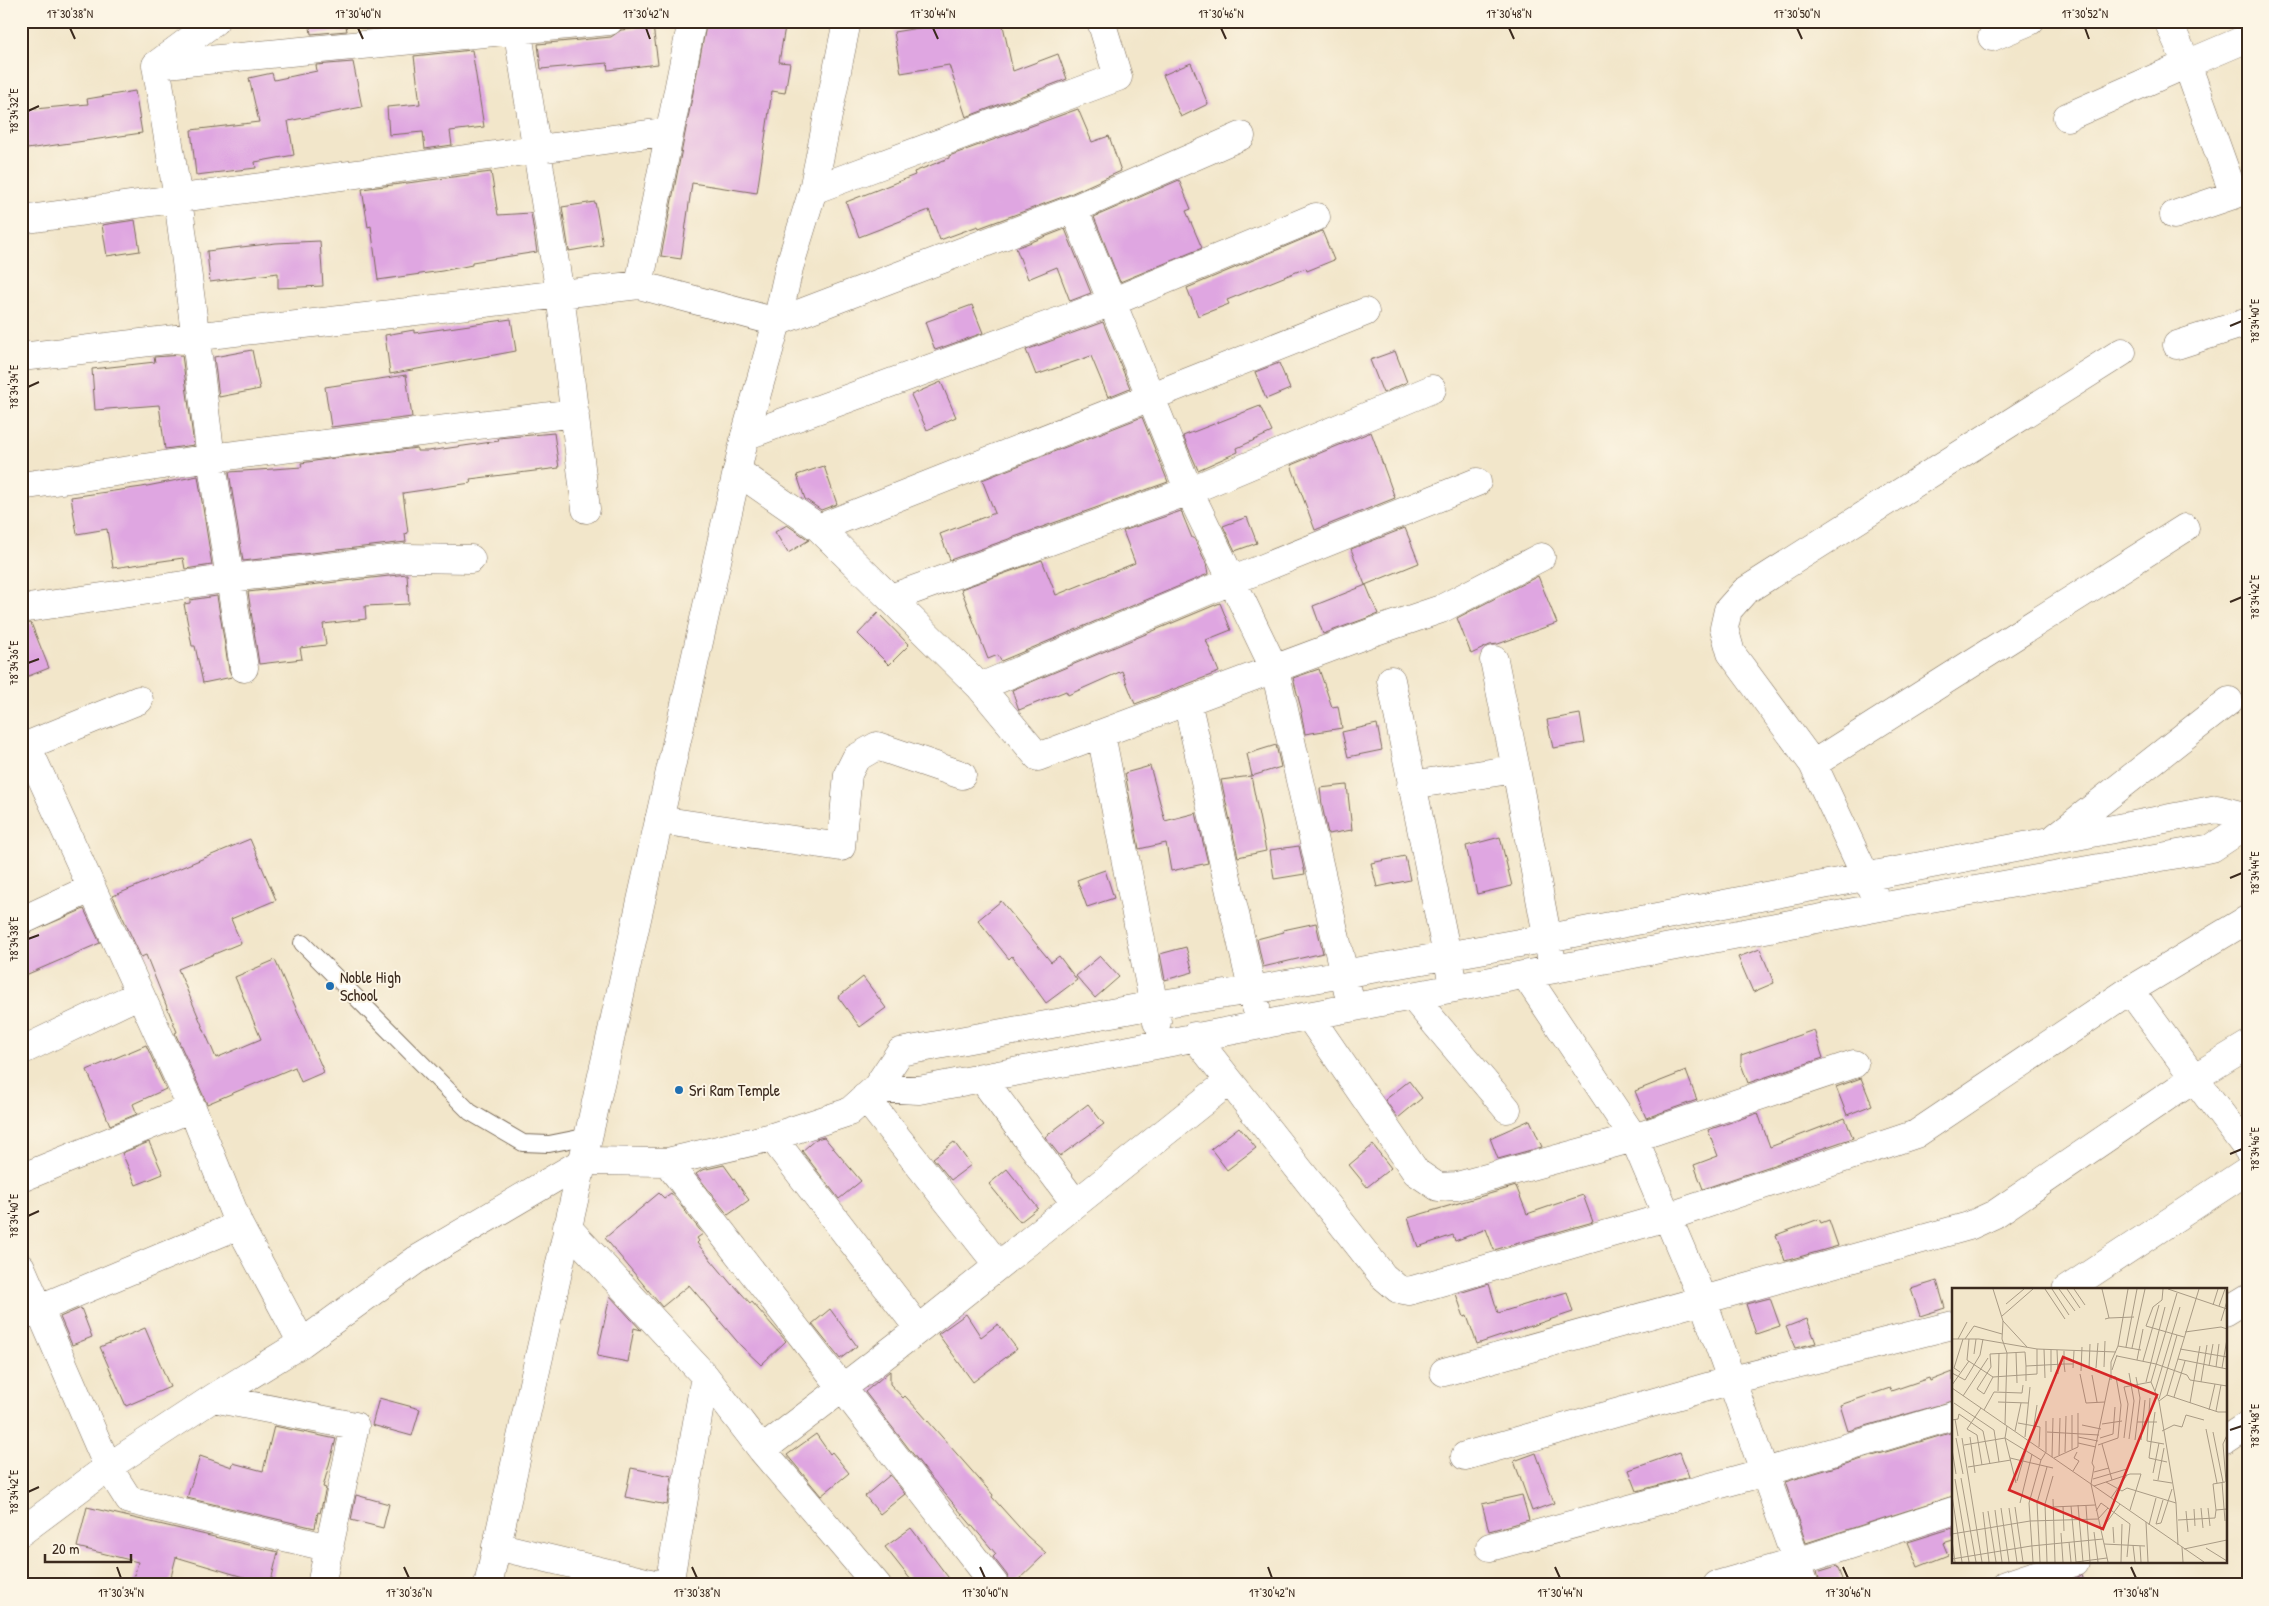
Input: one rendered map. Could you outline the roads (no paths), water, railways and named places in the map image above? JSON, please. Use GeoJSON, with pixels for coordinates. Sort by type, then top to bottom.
{"type":"FeatureCollection","features":[{"type":"Feature","properties":{"kind":"street"},"geometry":{"type":"LineString","coordinates":[[156,66],[215,21]]}},
{"type":"Feature","properties":{"kind":"street"},"geometry":{"type":"LineString","coordinates":[[156,66],[517,26],[610,21]]}},
{"type":"Feature","properties":{"kind":"street"},"geometry":{"type":"LineString","coordinates":[[639,285],[692,21]]}},
{"type":"Feature","properties":{"kind":"street"},"geometry":{"type":"LineString","coordinates":[[488,1585],[745,436],[813,190],[847,21]]}},
{"type":"Feature","properties":{"kind":"street"},"geometry":{"type":"LineString","coordinates":[[813,190],[1118,77],[1101,21]]}},
{"type":"Feature","properties":{"kind":"street"},"geometry":{"type":"LineString","coordinates":[[1992,37],[2030,21]]}},
{"type":"Feature","properties":{"kind":"street"},"geometry":{"type":"LineString","coordinates":[[2168,21],[2241,193],[2174,215]]}},
{"type":"Feature","properties":{"kind":"street"},"geometry":{"type":"LineString","coordinates":[[517,26],[560,294],[586,509]]}},
{"type":"Feature","properties":{"kind":"street"},"geometry":{"type":"LineString","coordinates":[[2067,117],[2248,38]]}},
{"type":"Feature","properties":{"kind":"street"},"geometry":{"type":"LineString","coordinates":[[156,66],[178,199],[210,458],[231,578],[244,668]]}},
{"type":"Feature","properties":{"kind":"street"},"geometry":{"type":"LineString","coordinates":[[21,220],[670,130]]}},
{"type":"Feature","properties":{"kind":"street"},"geometry":{"type":"LineString","coordinates":[[21,357],[639,285],[777,322],[1074,209],[1241,136]]}},
{"type":"Feature","properties":{"kind":"street"},"geometry":{"type":"LineString","coordinates":[[1074,209],[1188,491],[1275,670],[1352,1007]]}},
{"type":"Feature","properties":{"kind":"street"},"geometry":{"type":"LineString","coordinates":[[745,436],[1112,302],[1316,217]]}},
{"type":"Feature","properties":{"kind":"street"},"geometry":{"type":"LineString","coordinates":[[819,528],[1365,312]]}},
{"type":"Feature","properties":{"kind":"street"},"geometry":{"type":"LineString","coordinates":[[2177,345],[2248,322]]}},
{"type":"Feature","properties":{"kind":"street"},"geometry":{"type":"LineString","coordinates":[[1880,907],[1813,764],[1731,653],[1724,628],[1728,610],[1745,591],[2122,352]]}},
{"type":"Feature","properties":{"kind":"street"},"geometry":{"type":"LineString","coordinates":[[892,598],[1188,491],[1432,389]]}},
{"type":"Feature","properties":{"kind":"street"},"geometry":{"type":"LineString","coordinates":[[21,486],[210,458],[574,413]]}},
{"type":"Feature","properties":{"kind":"street"},"geometry":{"type":"LineString","coordinates":[[737,471],[819,528],[980,687],[1038,757],[1370,633],[1441,609],[1541,557]]}},
{"type":"Feature","properties":{"kind":"street"},"geometry":{"type":"LineString","coordinates":[[980,687],[1231,581],[1477,482]]}},
{"type":"Feature","properties":{"kind":"street"},"geometry":{"type":"LineString","coordinates":[[1813,764],[2185,528]]}},
{"type":"Feature","properties":{"kind":"street"},"geometry":{"type":"LineString","coordinates":[[21,609],[231,578],[406,558],[471,559]]}},
{"type":"Feature","properties":{"kind":"street"},"geometry":{"type":"LineString","coordinates":[[1494,660],[1554,970]]}},
{"type":"Feature","properties":{"kind":"street"},"geometry":{"type":"LineString","coordinates":[[1391,680],[1453,988]]}},
{"type":"Feature","properties":{"kind":"street"},"geometry":{"type":"LineString","coordinates":[[139,700],[24,747],[92,888],[192,1108],[239,1225],[302,1343]]}},
{"type":"Feature","properties":{"kind":"street"},"geometry":{"type":"LineString","coordinates":[[2002,885],[2053,840],[2229,701]]}},
{"type":"Feature","properties":{"kind":"street"},"geometry":{"type":"LineString","coordinates":[[1187,702],[1260,1024]]}},
{"type":"Feature","properties":{"kind":"street"},"geometry":{"type":"LineString","coordinates":[[1101,734],[1161,1043]]}},
{"type":"Feature","properties":{"kind":"street"},"geometry":{"type":"LineString","coordinates":[[660,820],[841,847],[848,774],[856,758],[876,746],[962,775]]}},
{"type":"Feature","properties":{"kind":"street"},"geometry":{"type":"LineString","coordinates":[[1411,785],[1516,769]]}},
{"type":"Feature","properties":{"kind":"street"},"geometry":{"type":"LineString","coordinates":[[21,1532],[108,1467],[213,1398],[302,1343],[416,1260],[586,1148],[668,1162],[772,1137],[850,1112],[871,1092],[900,1052],[1154,1005],[1252,990],[1548,938],[2217,809],[2248,817]]}},
{"type":"Feature","properties":{"kind":"street"},"geometry":{"type":"LineString","coordinates":[[871,1092],[919,1090],[1194,1036],[1526,976],[1880,907],[2212,848],[2248,824]]}},
{"type":"Feature","properties":{"kind":"street"},"geometry":{"type":"LineString","coordinates":[[21,921],[92,888]]}},
{"type":"Feature","properties":{"kind":"street"},"geometry":{"type":"LineString","coordinates":[[1194,1036],[1228,1082],[1383,1276],[1398,1289],[1409,1291],[1667,1217],[1916,1134],[2130,990],[2248,919]]}},
{"type":"Feature","properties":{"kind":"street"},"geometry":{"type":"LineString","coordinates":[[1526,976],[1634,1138],[1703,1301],[1801,1574]]}},
{"type":"Feature","properties":{"kind":"street"},"geometry":{"type":"LineString","coordinates":[[2130,990],[2248,1150]]}},
{"type":"Feature","properties":{"kind":"street"},"geometry":{"type":"LineString","coordinates":[[21,1051],[140,994]]}},
{"type":"Feature","properties":{"kind":"street"},"geometry":{"type":"LineString","coordinates":[[1413,997],[1508,1109]]}},
{"type":"Feature","properties":{"kind":"street"},"geometry":{"type":"LineString","coordinates":[[1309,1016],[1416,1172],[1438,1187],[1457,1186],[1634,1138],[1854,1064]]}},
{"type":"Feature","properties":{"kind":"street"},"geometry":{"type":"LineString","coordinates":[[1444,1372],[1969,1226],[1995,1214],[2194,1078],[2248,1045]]}},
{"type":"Feature","properties":{"kind":"street"},"geometry":{"type":"LineString","coordinates":[[981,1077],[1075,1203]]}},
{"type":"Feature","properties":{"kind":"street"},"geometry":{"type":"LineString","coordinates":[[762,1450],[919,1329],[1228,1082]]}},
{"type":"Feature","properties":{"kind":"street"},"geometry":{"type":"LineString","coordinates":[[871,1092],[998,1265]]}},
{"type":"Feature","properties":{"kind":"street"},"geometry":{"type":"LineString","coordinates":[[21,1178],[192,1108]]}},
{"type":"Feature","properties":{"kind":"street"},"geometry":{"type":"LineString","coordinates":[[772,1137],[919,1329]]}},
{"type":"Feature","properties":{"kind":"street"},"geometry":{"type":"LineString","coordinates":[[668,1162],[995,1585]]}},
{"type":"Feature","properties":{"kind":"street"},"geometry":{"type":"LineString","coordinates":[[2069,1288],[2248,1170]]}},
{"type":"Feature","properties":{"kind":"street"},"geometry":{"type":"LineString","coordinates":[[30,1312],[239,1225]]}},
{"type":"Feature","properties":{"kind":"street"},"geometry":{"type":"LineString","coordinates":[[567,1227],[705,1376],[762,1450],[877,1585]]}},
{"type":"Feature","properties":{"kind":"street"},"geometry":{"type":"LineString","coordinates":[[21,1267],[30,1312],[108,1467],[130,1500],[330,1548]]}},
{"type":"Feature","properties":{"kind":"street"},"geometry":{"type":"LineString","coordinates":[[2226,1311],[2248,1298]]}},
{"type":"Feature","properties":{"kind":"street"},"geometry":{"type":"LineString","coordinates":[[1465,1456],[1732,1380],[1952,1325]]}},
{"type":"Feature","properties":{"kind":"street"},"geometry":{"type":"LineString","coordinates":[[669,1585],[705,1376]]}},
{"type":"Feature","properties":{"kind":"street"},"geometry":{"type":"LineString","coordinates":[[213,1398],[356,1426],[321,1585]]}},
{"type":"Feature","properties":{"kind":"street"},"geometry":{"type":"LineString","coordinates":[[1490,1547],[1765,1472],[1952,1416]]}},
{"type":"Feature","properties":{"kind":"street"},"geometry":{"type":"LineString","coordinates":[[2226,1439],[2248,1425]]}},
{"type":"Feature","properties":{"kind":"street"},"geometry":{"type":"LineString","coordinates":[[1717,1585],[1801,1574],[1952,1511]]}},
{"type":"Feature","properties":{"kind":"street"},"geometry":{"type":"LineString","coordinates":[[496,1546],[659,1585]]}},
{"type":"Feature","properties":{"kind":"street"},"geometry":{"type":"LineString","coordinates":[[2005,1585],[2069,1564]]}},
{"type":"Feature","properties":{"kind":"lane"},"geometry":{"type":"LineString","coordinates":[[302,943],[470,1112],[523,1142],[586,1148]]}},
{"type":"Feature","properties":{"kind":"place","name":"Noble High School"},"geometry":{"type":"Point","coordinates":[330,986]}},
{"type":"Feature","properties":{"kind":"place","name":"Sri Ram Temple"},"geometry":{"type":"Point","coordinates":[679,1090]}}]}
